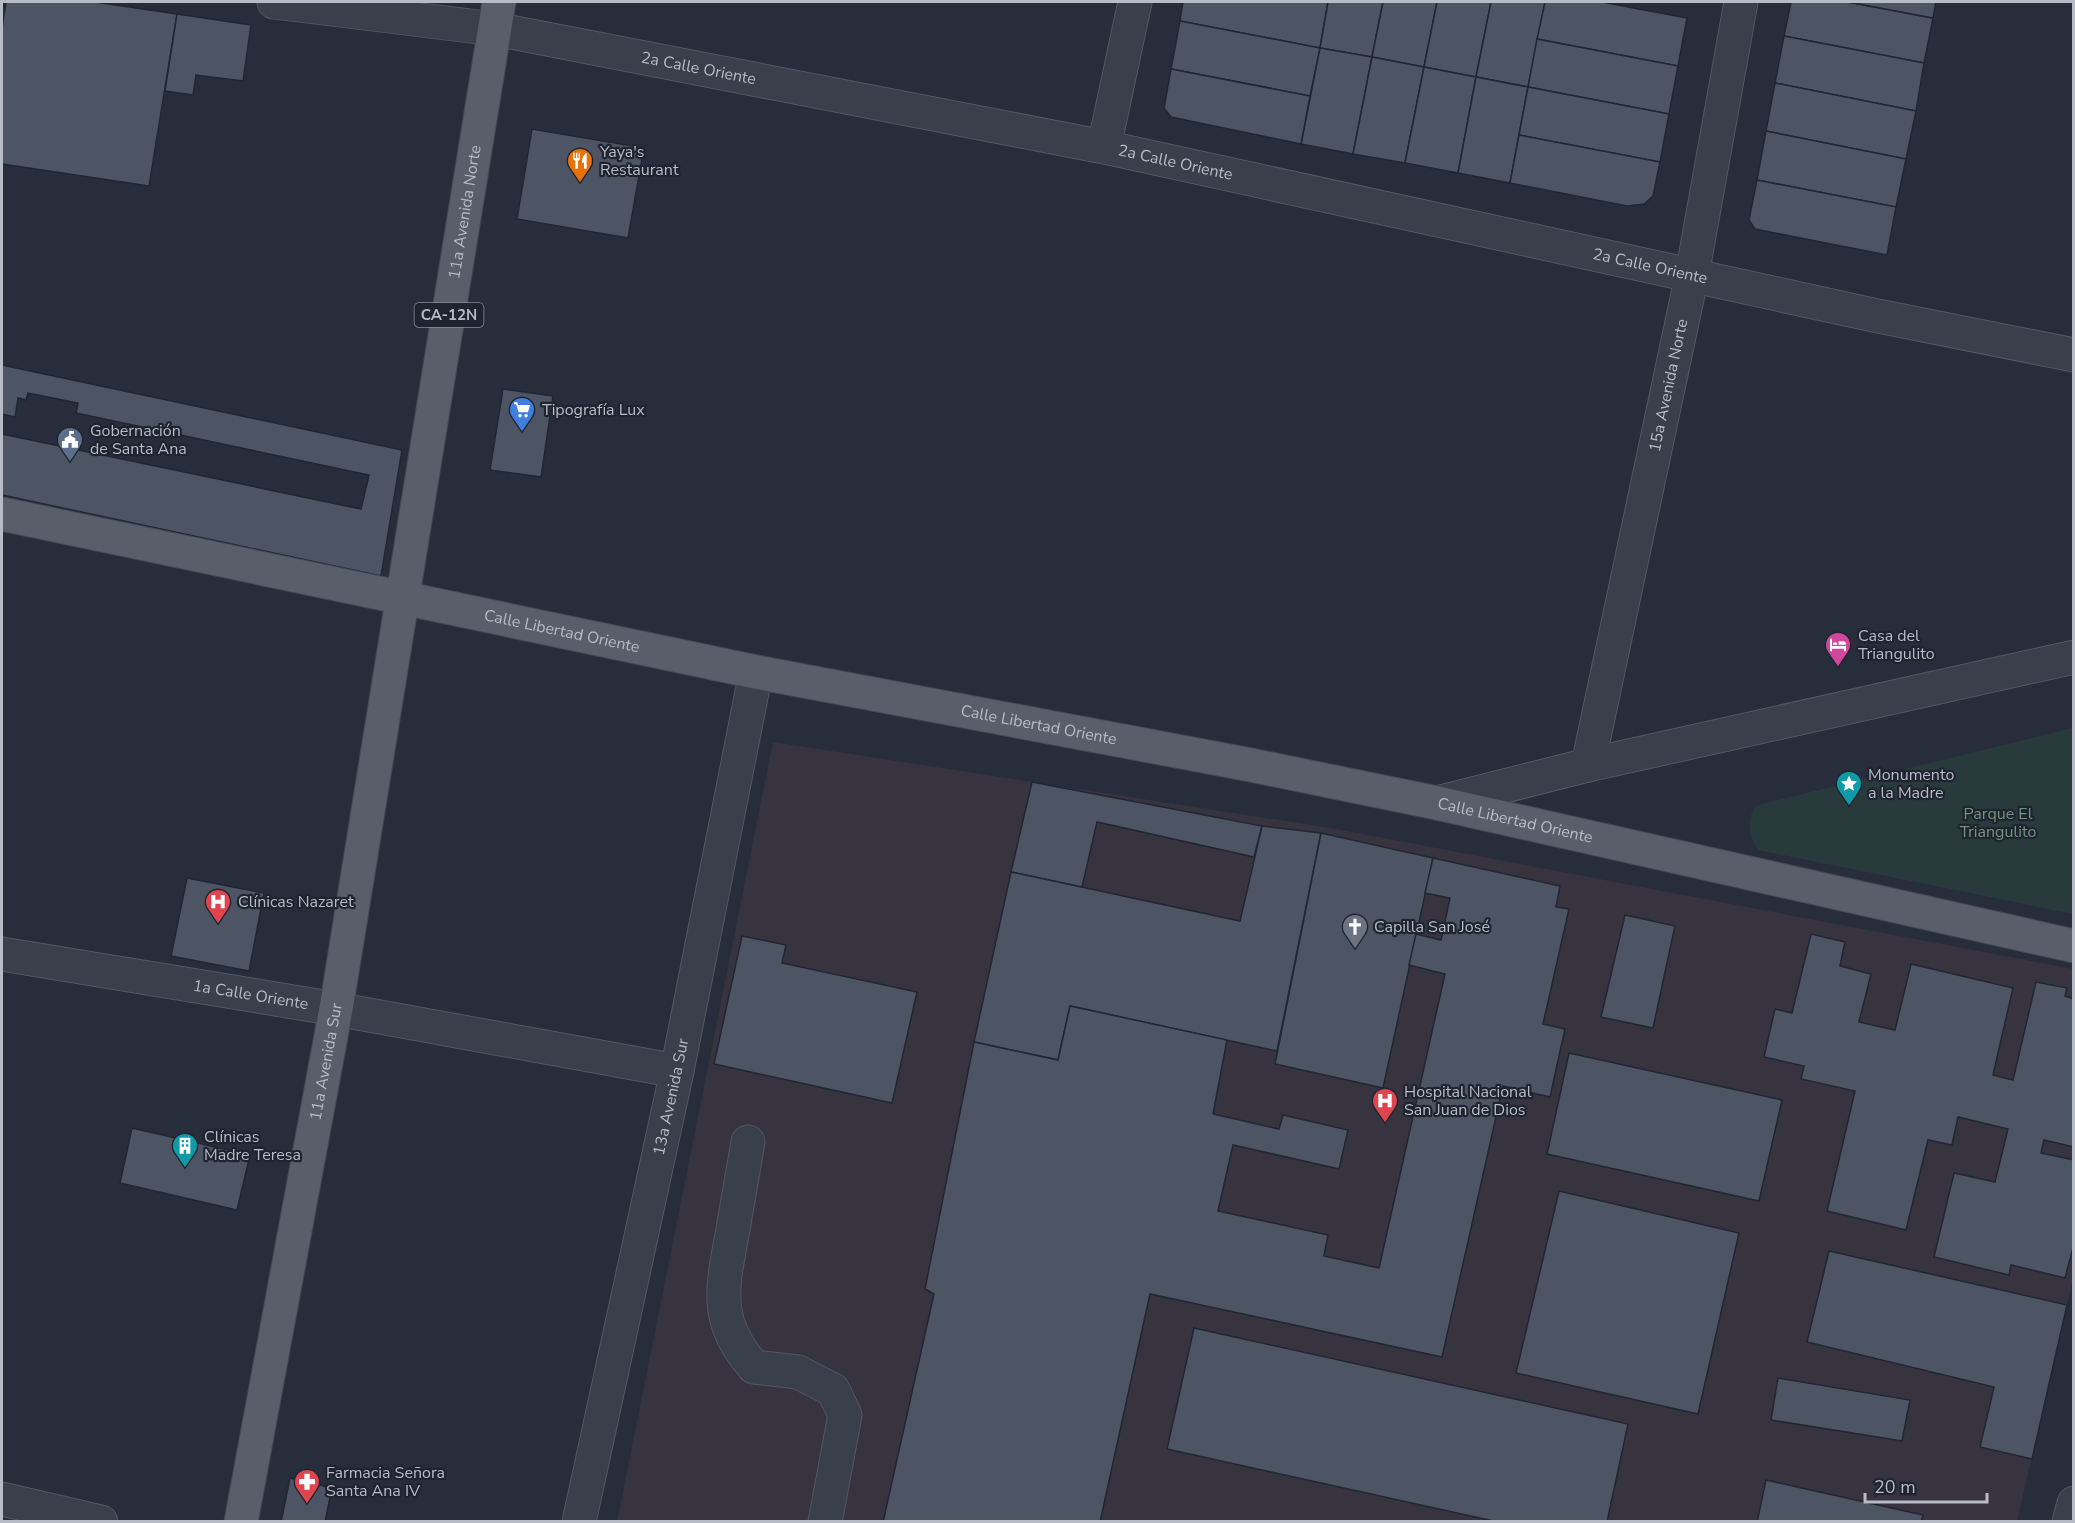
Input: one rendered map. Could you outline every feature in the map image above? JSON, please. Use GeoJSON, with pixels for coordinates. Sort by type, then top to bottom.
{"type":"FeatureCollection","features":[{"type":"Feature","properties":{"kind":"main road","name":"11a Avenida Norte"},"geometry":{"type":"LineString","coordinates":[[402,600],[497,15]]}},
{"type":"Feature","properties":{"kind":"main road","name":"Calle Libertad Oriente"},"geometry":{"type":"LineString","coordinates":[[2,514],[402,600],[756,672],[1251,765],[1437,803],[2073,946]]}},
{"type":"Feature","properties":{"kind":"main road","name":"11a Avenida Sur"},"geometry":{"type":"LineString","coordinates":[[241,1521],[336,1009],[402,600]]}},
{"type":"Feature","properties":{"kind":"street","name":"2a Calle Oriente"},"geometry":{"type":"LineString","coordinates":[[274,2],[497,15],[2073,356]]}},
{"type":"Feature","properties":{"kind":"street"},"geometry":{"type":"LineString","coordinates":[[1104,147],[1135,2]]}},
{"type":"Feature","properties":{"kind":"street","name":"15a Avenida Norte"},"geometry":{"type":"LineString","coordinates":[[1588,765],[1692,275],[1735,2]]}},
{"type":"Feature","properties":{"kind":"street"},"geometry":{"type":"LineString","coordinates":[[1437,803],[1588,765],[2073,657]]}},
{"type":"Feature","properties":{"kind":"street","name":"13a Avenida Sur"},"geometry":{"type":"LineString","coordinates":[[579,1521],[677,1071],[756,672]]}},
{"type":"Feature","properties":{"kind":"street","name":"1a Calle Oriente"},"geometry":{"type":"LineString","coordinates":[[2,954],[336,1009],[677,1071]]}},
{"type":"Feature","properties":{"kind":"street"},"geometry":{"type":"LineString","coordinates":[[748,1142],[722,1290],[728,1326],[738,1349],[754,1367],[798,1372],[833,1390],[844,1416],[825,1521]]}},
{"type":"Feature","properties":{"kind":"street"},"geometry":{"type":"LineString","coordinates":[[2,1500],[101,1521]]}},
{"type":"Feature","properties":{"kind":"street"},"geometry":{"type":"LineString","coordinates":[[2069,1521],[2073,1503]]}},
{"type":"Feature","properties":{"kind":"shaded area","name":"Hospital Nacional San Juan de Dios"},"geometry":{"type":"Polygon","coordinates":[[[773,742],[1331,828],[2073,969],[2073,1279],[2017,1521],[617,1522],[773,742]]]}},
{"type":"Feature","properties":{"kind":"green space","name":"Parque El Triangulito"},"geometry":{"type":"Polygon","coordinates":[[[2073,728],[2073,914],[1758,850],[1752,839],[1750,821],[1757,805],[2073,728]]]}},
{"type":"Feature","properties":{"kind":"building"},"geometry":{"type":"Polygon","coordinates":[[[6,2],[95,2],[177,14],[149,186],[2,164],[2,28],[6,2]]]}},
{"type":"Feature","properties":{"kind":"building"},"geometry":{"type":"Polygon","coordinates":[[[1183,2],[1328,2],[1320,48],[1180,21],[1183,2]]]}},
{"type":"Feature","properties":{"kind":"building"},"geometry":{"type":"Polygon","coordinates":[[[1328,2],[1383,2],[1372,57],[1320,48],[1328,2]]]}},
{"type":"Feature","properties":{"kind":"building"},"geometry":{"type":"Polygon","coordinates":[[[1383,2],[1437,2],[1424,67],[1372,57],[1383,2]]]}},
{"type":"Feature","properties":{"kind":"building"},"geometry":{"type":"Polygon","coordinates":[[[1437,2],[1491,2],[1476,77],[1424,67],[1437,2]]]}},
{"type":"Feature","properties":{"kind":"building"},"geometry":{"type":"Polygon","coordinates":[[[1491,2],[1545,2],[1528,87],[1476,77],[1491,2]]]}},
{"type":"Feature","properties":{"kind":"building"},"geometry":{"type":"Polygon","coordinates":[[[1545,2],[1602,2],[1687,18],[1678,66],[1537,39],[1545,2]]]}},
{"type":"Feature","properties":{"kind":"building"},"geometry":{"type":"Polygon","coordinates":[[[1791,2],[1848,2],[1933,18],[1924,63],[1784,36],[1791,2]]]}},
{"type":"Feature","properties":{"kind":"building"},"geometry":{"type":"Polygon","coordinates":[[[1848,2],[1936,2],[1933,18],[1848,2]]]}},
{"type":"Feature","properties":{"kind":"building"},"geometry":{"type":"Polygon","coordinates":[[[177,14],[251,25],[243,81],[196,75],[193,95],[165,91],[177,14]]]}},
{"type":"Feature","properties":{"kind":"building"},"geometry":{"type":"Polygon","coordinates":[[[1180,21],[1320,48],[1310,96],[1171,69],[1180,21]]]}},
{"type":"Feature","properties":{"kind":"building"},"geometry":{"type":"Polygon","coordinates":[[[1784,36],[1924,63],[1916,111],[1775,83],[1784,36]]]}},
{"type":"Feature","properties":{"kind":"building"},"geometry":{"type":"Polygon","coordinates":[[[1537,39],[1678,66],[1669,114],[1528,87],[1537,39]]]}},
{"type":"Feature","properties":{"kind":"building"},"geometry":{"type":"Polygon","coordinates":[[[1320,48],[1372,57],[1353,154],[1301,144],[1320,48]]]}},
{"type":"Feature","properties":{"kind":"building"},"geometry":{"type":"Polygon","coordinates":[[[1372,57],[1424,67],[1405,163],[1353,154],[1372,57]]]}},
{"type":"Feature","properties":{"kind":"building"},"geometry":{"type":"Polygon","coordinates":[[[1424,67],[1476,77],[1458,173],[1405,163],[1424,67]]]}},
{"type":"Feature","properties":{"kind":"building"},"geometry":{"type":"Polygon","coordinates":[[[1171,69],[1310,96],[1301,144],[1171,117],[1164,108],[1171,69]]]}},
{"type":"Feature","properties":{"kind":"building"},"geometry":{"type":"Polygon","coordinates":[[[1476,77],[1528,87],[1510,183],[1458,173],[1476,77]]]}},
{"type":"Feature","properties":{"kind":"building"},"geometry":{"type":"Polygon","coordinates":[[[1775,83],[1916,111],[1906,159],[1766,131],[1775,83]]]}},
{"type":"Feature","properties":{"kind":"building"},"geometry":{"type":"Polygon","coordinates":[[[1528,87],[1669,114],[1660,162],[1519,135],[1528,87]]]}},
{"type":"Feature","properties":{"kind":"building","name":"Yaya's Restaurant"},"geometry":{"type":"Polygon","coordinates":[[[532,129],[644,148],[628,238],[517,219],[532,129]]]}},
{"type":"Feature","properties":{"kind":"building"},"geometry":{"type":"Polygon","coordinates":[[[1766,131],[1906,159],[1896,207],[1757,180],[1766,131]]]}},
{"type":"Feature","properties":{"kind":"building"},"geometry":{"type":"Polygon","coordinates":[[[1519,135],[1660,162],[1653,196],[1644,204],[1627,206],[1510,183],[1519,135]]]}},
{"type":"Feature","properties":{"kind":"building"},"geometry":{"type":"Polygon","coordinates":[[[1757,180],[1896,207],[1887,255],[1755,229],[1749,220],[1757,180]]]}},
{"type":"Feature","properties":{"kind":"building","name":"Gobernación de Santa Ana"},"geometry":{"type":"Polygon","coordinates":[[[2,365],[402,450],[381,576],[2,495],[2,434],[361,509],[369,475],[76,413],[78,403],[28,393],[26,400],[18,398],[15,417],[2,414],[2,365]]]}},
{"type":"Feature","properties":{"kind":"building","name":"Tipografía Lux"},"geometry":{"type":"Polygon","coordinates":[[[503,389],[553,396],[541,477],[490,470],[503,389]]]}},
{"type":"Feature","properties":{"kind":"building"},"geometry":{"type":"Polygon","coordinates":[[[1032,782],[1262,826],[1254,857],[1097,822],[1082,887],[1011,872],[1032,782]]]}},
{"type":"Feature","properties":{"kind":"building"},"geometry":{"type":"Polygon","coordinates":[[[1262,826],[1321,833],[1277,1051],[1070,1006],[1058,1060],[974,1042],[1011,872],[1240,921],[1262,826]]]}},
{"type":"Feature","properties":{"kind":"building","name":"Capilla San José"},"geometry":{"type":"Polygon","coordinates":[[[1321,833],[1433,858],[1383,1088],[1275,1064],[1321,833]]]}},
{"type":"Feature","properties":{"kind":"building"},"geometry":{"type":"Polygon","coordinates":[[[1433,858],[1560,886],[1556,907],[1569,909],[1543,1024],[1565,1029],[1550,1097],[1503,1086],[1442,1357],[1150,1294],[1100,1522],[883,1522],[934,1294],[925,1289],[974,1042],[1058,1060],[1070,1006],[1227,1040],[1213,1114],[1279,1129],[1283,1115],[1348,1130],[1339,1169],[1233,1145],[1218,1211],[1328,1235],[1324,1256],[1379,1268],[1445,974],[1409,965],[1416,934],[1441,940],[1450,898],[1425,893],[1433,858]]]}},
{"type":"Feature","properties":{"kind":"building","name":"Clínicas Nazaret"},"geometry":{"type":"Polygon","coordinates":[[[187,878],[264,893],[249,971],[171,956],[187,878]]]}},
{"type":"Feature","properties":{"kind":"building"},"geometry":{"type":"Polygon","coordinates":[[[1625,915],[1675,926],[1653,1028],[1601,1017],[1625,915]]]}},
{"type":"Feature","properties":{"kind":"building"},"geometry":{"type":"Polygon","coordinates":[[[1811,934],[1845,942],[1840,966],[1871,974],[1859,1022],[1895,1030],[1911,964],[2013,988],[1993,1075],[2013,1080],[2036,982],[2067,988],[2065,996],[2074,999],[2074,1147],[2044,1140],[2041,1153],[2074,1160],[2074,1244],[2065,1278],[2011,1265],[2009,1275],[1934,1257],[1954,1173],[1995,1182],[2008,1129],[1958,1117],[1952,1145],[1928,1140],[1906,1230],[1827,1211],[1855,1091],[1801,1079],[1804,1066],[1764,1057],[1775,1009],[1792,1013],[1811,934]]]}},
{"type":"Feature","properties":{"kind":"building"},"geometry":{"type":"Polygon","coordinates":[[[742,936],[786,945],[782,963],[917,992],[892,1103],[714,1064],[742,936]]]}},
{"type":"Feature","properties":{"kind":"building"},"geometry":{"type":"Polygon","coordinates":[[[1569,1053],[1782,1100],[1759,1201],[1547,1154],[1569,1053]]]}},
{"type":"Feature","properties":{"kind":"building","name":"Clínicas Madre Teresa"},"geometry":{"type":"Polygon","coordinates":[[[132,1128],[250,1155],[237,1210],[120,1183],[132,1128]]]}},
{"type":"Feature","properties":{"kind":"building"},"geometry":{"type":"Polygon","coordinates":[[[1559,1191],[1739,1233],[1698,1414],[1516,1373],[1559,1191]]]}},
{"type":"Feature","properties":{"kind":"building"},"geometry":{"type":"Polygon","coordinates":[[[1829,1251],[2067,1305],[2032,1459],[1980,1447],[1994,1387],[1807,1342],[1829,1251]]]}},
{"type":"Feature","properties":{"kind":"building"},"geometry":{"type":"Polygon","coordinates":[[[1194,1328],[1628,1424],[1607,1522],[1498,1522],[1167,1449],[1194,1328]]]}},
{"type":"Feature","properties":{"kind":"building"},"geometry":{"type":"Polygon","coordinates":[[[1778,1378],[1910,1400],[1902,1441],[1771,1420],[1778,1378]]]}},
{"type":"Feature","properties":{"kind":"building","name":"Farmacia Señora Santa Ana IV"},"geometry":{"type":"Polygon","coordinates":[[[290,1478],[332,1488],[325,1522],[281,1522],[290,1478]]]}},
{"type":"Feature","properties":{"kind":"building"},"geometry":{"type":"Polygon","coordinates":[[[1766,1480],[1923,1515],[1921,1522],[1757,1522],[1766,1480]]]}},
{"type":"Feature","properties":{"kind":"place","name":"Yaya's Restaurant"},"geometry":{"type":"Point","coordinates":[580,184]}},
{"type":"Feature","properties":{"kind":"place","name":"Tipografía Lux"},"geometry":{"type":"Point","coordinates":[522,433]}},
{"type":"Feature","properties":{"kind":"place","name":"Gobernación de Santa Ana"},"geometry":{"type":"Point","coordinates":[70,463]}},
{"type":"Feature","properties":{"kind":"place","name":"Casa del Triangulito"},"geometry":{"type":"Point","coordinates":[1838,668]}},
{"type":"Feature","properties":{"kind":"place","name":"Monumento a la Madre"},"geometry":{"type":"Point","coordinates":[1849,807]}},
{"type":"Feature","properties":{"kind":"place","name":"Clínicas Nazaret"},"geometry":{"type":"Point","coordinates":[218,925]}},
{"type":"Feature","properties":{"kind":"place","name":"Capilla San José"},"geometry":{"type":"Point","coordinates":[1355,950]}},
{"type":"Feature","properties":{"kind":"place","name":"Hospital Nacional San Juan de Dios"},"geometry":{"type":"Point","coordinates":[1385,1124]}},
{"type":"Feature","properties":{"kind":"place","name":"Clínicas Madre Teresa"},"geometry":{"type":"Point","coordinates":[185,1169]}},
{"type":"Feature","properties":{"kind":"place","name":"Farmacia Señora Santa Ana IV"},"geometry":{"type":"Point","coordinates":[307,1505]}}]}
